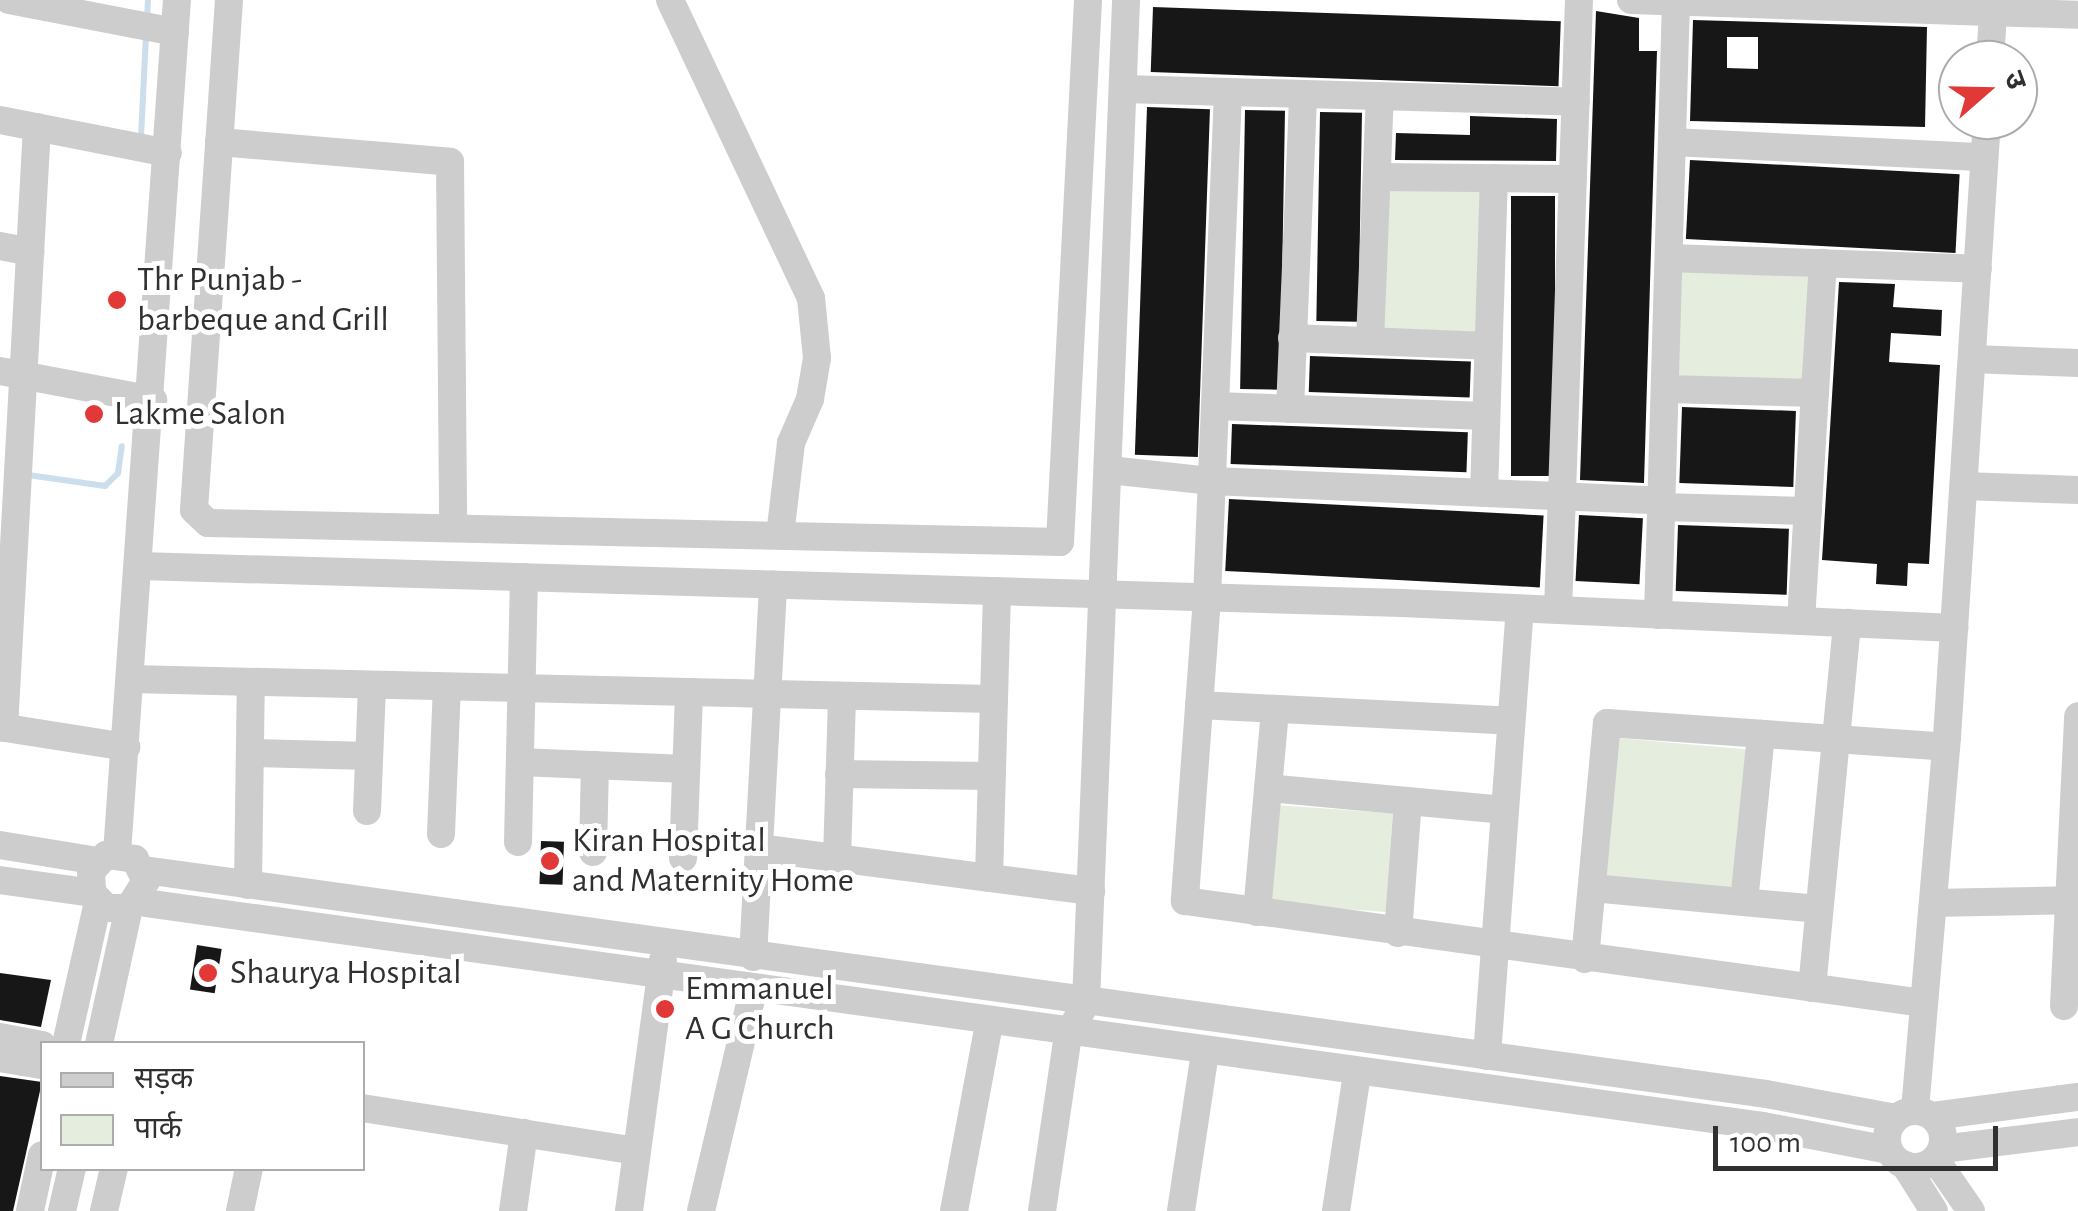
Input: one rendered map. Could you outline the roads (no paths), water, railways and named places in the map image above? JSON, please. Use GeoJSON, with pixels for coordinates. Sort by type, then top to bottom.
{"type":"FeatureCollection","features":[{"type":"Feature","properties":{"kind":"street"},"geometry":{"type":"LineString","coordinates":[[9,0],[155,28]]}},
{"type":"Feature","properties":{"kind":"street"},"geometry":{"type":"LineString","coordinates":[[67,1041],[94,897],[90,876],[108,857],[126,747],[168,153],[155,28],[177,0]]}},
{"type":"Feature","properties":{"kind":"street"},"geometry":{"type":"LineString","coordinates":[[229,0],[194,510],[208,523],[1060,542],[1088,0]]}},
{"type":"Feature","properties":{"kind":"street"},"geometry":{"type":"LineString","coordinates":[[670,0],[810,298],[817,358],[810,399],[791,443],[780,535]]}},
{"type":"Feature","properties":{"kind":"street"},"geometry":{"type":"LineString","coordinates":[[1042,1211],[1068,1035],[1086,1002],[1126,0]]}},
{"type":"Feature","properties":{"kind":"street"},"geometry":{"type":"LineString","coordinates":[[1558,610],[1580,0]]}},
{"type":"Feature","properties":{"kind":"street"},"geometry":{"type":"LineString","coordinates":[[1631,0],[1994,6],[2078,15]]}},
{"type":"Feature","properties":{"kind":"street"},"geometry":{"type":"LineString","coordinates":[[1658,615],[1672,142],[1664,1]]}},
{"type":"Feature","properties":{"kind":"street"},"geometry":{"type":"LineString","coordinates":[[1991,40],[1994,6]]}},
{"type":"Feature","properties":{"kind":"street"},"geometry":{"type":"LineString","coordinates":[[1123,89],[1576,102]]}},
{"type":"Feature","properties":{"kind":"street"},"geometry":{"type":"LineString","coordinates":[[1228,92],[1207,598],[1185,901],[1495,948],[1924,1003]]}},
{"type":"Feature","properties":{"kind":"street"},"geometry":{"type":"LineString","coordinates":[[1290,409],[1302,94]]}},
{"type":"Feature","properties":{"kind":"street"},"geometry":{"type":"LineString","coordinates":[[1370,341],[1380,96]]}},
{"type":"Feature","properties":{"kind":"street"},"geometry":{"type":"LineString","coordinates":[[0,120],[168,153]]}},
{"type":"Feature","properties":{"kind":"street"},"geometry":{"type":"LineString","coordinates":[[36,128],[30,252],[11,373],[17,473],[7,529],[2,727],[126,747]]}},
{"type":"Feature","properties":{"kind":"street"},"geometry":{"type":"LineString","coordinates":[[1897,1158],[1914,1115],[1933,903],[1985,140]]}},
{"type":"Feature","properties":{"kind":"street"},"geometry":{"type":"LineString","coordinates":[[219,142],[450,162],[453,528]]}},
{"type":"Feature","properties":{"kind":"street"},"geometry":{"type":"LineString","coordinates":[[1672,142],[1984,157]]}},
{"type":"Feature","properties":{"kind":"street"},"geometry":{"type":"LineString","coordinates":[[1377,177],[1573,180]]}},
{"type":"Feature","properties":{"kind":"street"},"geometry":{"type":"LineString","coordinates":[[1484,493],[1494,178]]}},
{"type":"Feature","properties":{"kind":"street"},"geometry":{"type":"LineString","coordinates":[[0,246],[30,252]]}},
{"type":"Feature","properties":{"kind":"street"},"geometry":{"type":"LineString","coordinates":[[1669,258],[1978,269]]}},
{"type":"Feature","properties":{"kind":"street"},"geometry":{"type":"LineString","coordinates":[[1802,621],[1823,264]]}},
{"type":"Feature","properties":{"kind":"street"},"geometry":{"type":"LineString","coordinates":[[1292,338],[1488,346]]}},
{"type":"Feature","properties":{"kind":"street"},"geometry":{"type":"LineString","coordinates":[[1972,359],[2078,363]]}},
{"type":"Feature","properties":{"kind":"street"},"geometry":{"type":"LineString","coordinates":[[11,373],[153,400]]}},
{"type":"Feature","properties":{"kind":"street"},"geometry":{"type":"LineString","coordinates":[[1665,389],[1815,393]]}},
{"type":"Feature","properties":{"kind":"street"},"geometry":{"type":"LineString","coordinates":[[1215,406],[1486,416]]}},
{"type":"Feature","properties":{"kind":"street"},"geometry":{"type":"LineString","coordinates":[[1109,470],[1212,481],[1808,511]]}},
{"type":"Feature","properties":{"kind":"street"},"geometry":{"type":"LineString","coordinates":[[1964,486],[2078,490]]}},
{"type":"Feature","properties":{"kind":"street"},"geometry":{"type":"LineString","coordinates":[[140,566],[1520,608],[1954,628]]}},
{"type":"Feature","properties":{"kind":"street"},"geometry":{"type":"LineString","coordinates":[[518,842],[524,578]]}},
{"type":"Feature","properties":{"kind":"street"},"geometry":{"type":"LineString","coordinates":[[753,957],[773,585]]}},
{"type":"Feature","properties":{"kind":"street"},"geometry":{"type":"LineString","coordinates":[[989,878],[997,592]]}},
{"type":"Feature","properties":{"kind":"street"},"geometry":{"type":"LineString","coordinates":[[1487,1056],[1520,608]]}},
{"type":"Feature","properties":{"kind":"street"},"geometry":{"type":"LineString","coordinates":[[1812,988],[1846,623]]}},
{"type":"Feature","properties":{"kind":"street"},"geometry":{"type":"LineString","coordinates":[[131,679],[993,699]]}},
{"type":"Feature","properties":{"kind":"street"},"geometry":{"type":"LineString","coordinates":[[248,885],[250,682]]}},
{"type":"Feature","properties":{"kind":"street"},"geometry":{"type":"LineString","coordinates":[[368,810],[372,685]]}},
{"type":"Feature","properties":{"kind":"street"},"geometry":{"type":"LineString","coordinates":[[441,834],[447,687]]}},
{"type":"Feature","properties":{"kind":"street"},"geometry":{"type":"LineString","coordinates":[[684,858],[689,692]]}},
{"type":"Feature","properties":{"kind":"street"},"geometry":{"type":"LineString","coordinates":[[837,858],[842,696]]}},
{"type":"Feature","properties":{"kind":"street"},"geometry":{"type":"LineString","coordinates":[[1200,704],[1275,712],[1512,722]]}},
{"type":"Feature","properties":{"kind":"street"},"geometry":{"type":"LineString","coordinates":[[1258,912],[1275,712]]}},
{"type":"Feature","properties":{"kind":"street"},"geometry":{"type":"LineString","coordinates":[[2064,1006],[2074,900],[2078,716]]}},
{"type":"Feature","properties":{"kind":"street"},"geometry":{"type":"LineString","coordinates":[[1585,959],[1607,724],[1946,747]]}},
{"type":"Feature","properties":{"kind":"street"},"geometry":{"type":"LineString","coordinates":[[1744,902],[1761,734]]}},
{"type":"Feature","properties":{"kind":"street"},"geometry":{"type":"LineString","coordinates":[[250,753],[369,756]]}},
{"type":"Feature","properties":{"kind":"street"},"geometry":{"type":"LineString","coordinates":[[520,762],[686,768]]}},
{"type":"Feature","properties":{"kind":"street"},"geometry":{"type":"LineString","coordinates":[[593,852],[595,765]]}},
{"type":"Feature","properties":{"kind":"street"},"geometry":{"type":"LineString","coordinates":[[840,774],[991,776]]}},
{"type":"Feature","properties":{"kind":"street"},"geometry":{"type":"LineString","coordinates":[[1268,788],[1505,810]]}},
{"type":"Feature","properties":{"kind":"street"},"geometry":{"type":"LineString","coordinates":[[1398,933],[1408,801]]}},
{"type":"Feature","properties":{"kind":"street"},"geometry":{"type":"LineString","coordinates":[[0,845],[108,857],[144,870],[753,957],[1914,1115],[2078,1097]]}},
{"type":"Feature","properties":{"kind":"street"},"geometry":{"type":"LineString","coordinates":[[759,848],[1091,891]]}},
{"type":"Feature","properties":{"kind":"street"},"geometry":{"type":"LineString","coordinates":[[100,1041],[144,870]]}},
{"type":"Feature","properties":{"kind":"street"},"geometry":{"type":"LineString","coordinates":[[0,880],[133,905],[1068,1035],[1763,1126],[1897,1158],[2078,1132]]}},
{"type":"Feature","properties":{"kind":"street"},"geometry":{"type":"LineString","coordinates":[[1592,888],[1819,909]]}},
{"type":"Feature","properties":{"kind":"street"},"geometry":{"type":"LineString","coordinates":[[1933,903],[2074,900]]}},
{"type":"Feature","properties":{"kind":"street"},"geometry":{"type":"LineString","coordinates":[[628,1211],[665,944]]}},
{"type":"Feature","properties":{"kind":"street"},"geometry":{"type":"LineString","coordinates":[[701,1211],[753,990]]}},
{"type":"Feature","properties":{"kind":"street"},"geometry":{"type":"LineString","coordinates":[[954,1211],[989,1024]]}},
{"type":"Feature","properties":{"kind":"street"},"geometry":{"type":"LineString","coordinates":[[0,1037],[40,1045]]}},
{"type":"Feature","properties":{"kind":"street"},"geometry":{"type":"LineString","coordinates":[[1181,1211],[1205,1053]]}},
{"type":"Feature","properties":{"kind":"street"},"geometry":{"type":"LineString","coordinates":[[0,1058],[40,1065]]}},
{"type":"Feature","properties":{"kind":"street"},"geometry":{"type":"LineString","coordinates":[[1336,1211],[1357,1074]]}},
{"type":"Feature","properties":{"kind":"street"},"geometry":{"type":"LineString","coordinates":[[365,1108],[636,1151]]}},
{"type":"Feature","properties":{"kind":"street"},"geometry":{"type":"LineString","coordinates":[[1914,1115],[1941,1127],[1939,1154],[1970,1211]]}},
{"type":"Feature","properties":{"kind":"street"},"geometry":{"type":"LineString","coordinates":[[513,1211],[524,1134]]}},
{"type":"Feature","properties":{"kind":"street"},"geometry":{"type":"LineString","coordinates":[[1897,1158],[1934,1211]]}},
{"type":"Feature","properties":{"kind":"street"},"geometry":{"type":"LineString","coordinates":[[30,1211],[40,1164]]}},
{"type":"Feature","properties":{"kind":"street"},"geometry":{"type":"LineString","coordinates":[[62,1211],[71,1171]]}},
{"type":"Feature","properties":{"kind":"street"},"geometry":{"type":"LineString","coordinates":[[104,1211],[113,1171]]}},
{"type":"Feature","properties":{"kind":"street"},"geometry":{"type":"LineString","coordinates":[[240,1211],[248,1171]]}},
{"type":"Feature","properties":{"kind":"waterway"},"geometry":{"type":"LineString","coordinates":[[147,19],[148,0]]}},
{"type":"Feature","properties":{"kind":"waterway"},"geometry":{"type":"LineString","coordinates":[[141,137],[146,36]]}},
{"type":"Feature","properties":{"kind":"waterway"},"geometry":{"type":"LineString","coordinates":[[28,475],[105,486],[118,473],[122,446]]}},
{"type":"Feature","properties":{"kind":"place","name":"Thr Punjab - barbeque and Grill"},"geometry":{"type":"Point","coordinates":[117,300]}},
{"type":"Feature","properties":{"kind":"place","name":"Lakme Salon"},"geometry":{"type":"Point","coordinates":[94,414]}},
{"type":"Feature","properties":{"kind":"place","name":"Kiran Hospital and Maternity Home"},"geometry":{"type":"Point","coordinates":[550,861]}},
{"type":"Feature","properties":{"kind":"place","name":"Shaurya Hospital"},"geometry":{"type":"Point","coordinates":[208,973]}},
{"type":"Feature","properties":{"kind":"place","name":"Emmanuel A G Church"},"geometry":{"type":"Point","coordinates":[665,1009]}}]}
